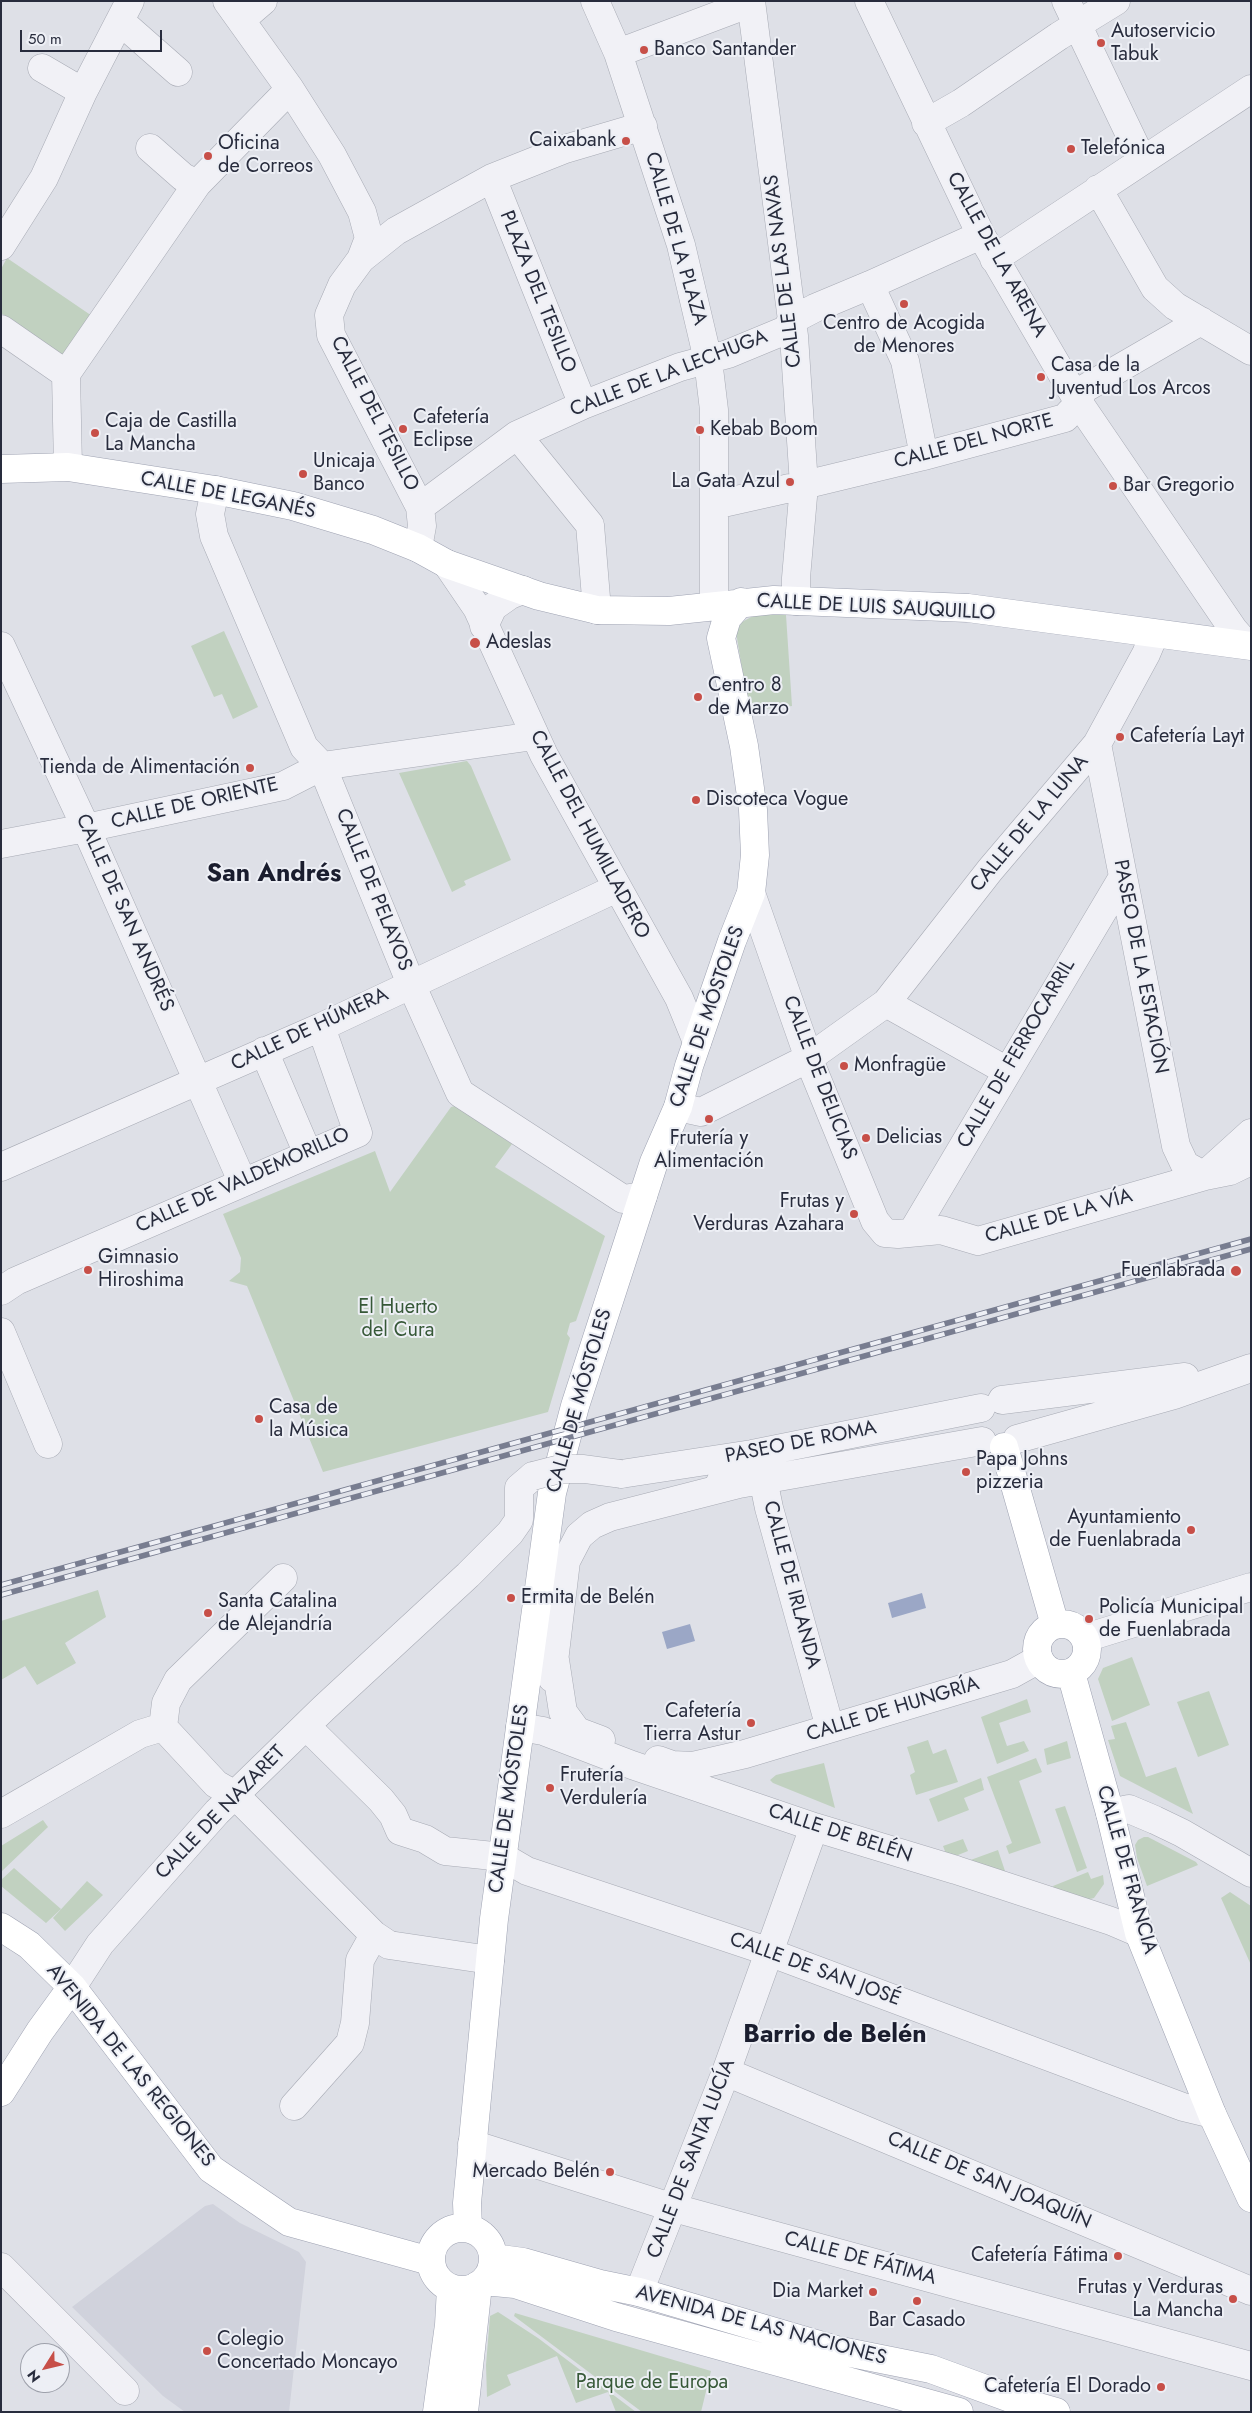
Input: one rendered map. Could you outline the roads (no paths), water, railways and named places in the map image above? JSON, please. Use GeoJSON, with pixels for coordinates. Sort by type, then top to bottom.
{"type":"FeatureCollection","features":[{"type":"Feature","properties":{"kind":"main road","name":"CALLE DE LEGANÉS"},"geometry":{"type":"LineString","coordinates":[[1,469],[68,467],[215,490],[293,506],[373,530],[418,548],[447,564]]}},
{"type":"Feature","properties":{"kind":"main road","name":"CALLE DE LUIS SAUQUILLO"},"geometry":{"type":"LineString","coordinates":[[447,564],[562,603],[596,610],[662,611],[741,602],[796,601],[968,608],[1154,635],[1249,645]]}},
{"type":"Feature","properties":{"kind":"main road","name":"CALLE DE MÓSTOLES"},"geometry":{"type":"LineString","coordinates":[[468,2228],[466,2203],[490,1960],[495,1856],[531,1729],[552,1494],[575,1406],[654,1162],[678,1107],[732,941],[751,893],[756,855],[753,810],[742,738],[721,638],[727,618],[741,602]]}},
{"type":"Feature","properties":{"kind":"main road"},"geometry":{"type":"LineString","coordinates":[[1001,1442],[1055,1625]]}},
{"type":"Feature","properties":{"kind":"main road"},"geometry":{"type":"LineString","coordinates":[[1067,1624],[1075,1627],[1085,1638],[1088,1648],[1086,1659],[1078,1669],[1071,1673],[1054,1673],[1047,1669],[1039,1660],[1037,1646],[1041,1636],[1055,1625],[1067,1624]]}},
{"type":"Feature","properties":{"kind":"main road","name":"CALLE DE FRANCIA"},"geometry":{"type":"LineString","coordinates":[[1071,1673],[1110,1813],[1140,1933],[1212,2114],[1245,2181],[1251,2198]]}},
{"type":"Feature","properties":{"kind":"main road","name":"AVENIDA DE LAS REGIONES"},"geometry":{"type":"LineString","coordinates":[[1,1927],[29,1945],[72,1987],[211,2169],[289,2222],[430,2261]]}},
{"type":"Feature","properties":{"kind":"main road","name":"CALLE DE NAZARET"},"geometry":{"type":"LineString","coordinates":[[1,2092],[40,2031],[72,1987]]}},
{"type":"Feature","properties":{"kind":"main road"},"geometry":{"type":"LineString","coordinates":[[470,2406],[485,2274],[491,2247],[486,2238],[468,2228],[457,2227],[445,2231],[436,2239],[431,2249],[430,2261],[433,2273],[440,2282],[460,2290],[485,2274]]}},
{"type":"Feature","properties":{"kind":"main road","name":"AVENIDA DE LAS NACIONES"},"geometry":{"type":"LineString","coordinates":[[485,2274],[523,2262],[600,2284],[639,2292],[836,2350],[931,2369],[1020,2402],[1056,2412]]}},
{"type":"Feature","properties":{"kind":"main road","name":"AVENIDA DE LAS NACIONES"},"geometry":{"type":"LineString","coordinates":[[485,2274],[616,2317],[959,2412]]}},
{"type":"Feature","properties":{"kind":"main road"},"geometry":{"type":"LineString","coordinates":[[437,2412],[449,2325],[451,2288]]}},
{"type":"Feature","properties":{"kind":"street"},"geometry":{"type":"LineString","coordinates":[[262,1],[234,11],[290,89],[332,154],[362,212],[369,238],[361,259]]}},
{"type":"Feature","properties":{"kind":"street","name":"CALLE DE LA PLAZA"},"geometry":{"type":"LineString","coordinates":[[595,1],[618,53],[681,245],[708,360],[714,410],[714,606]]}},
{"type":"Feature","properties":{"kind":"street","name":"CALLE DE LA ARENA"},"geometry":{"type":"LineString","coordinates":[[869,1],[994,259],[1079,403],[1233,629],[1249,645]]}},
{"type":"Feature","properties":{"kind":"street"},"geometry":{"type":"LineString","coordinates":[[1066,1],[1142,160]]}},
{"type":"Feature","properties":{"kind":"street"},"geometry":{"type":"LineString","coordinates":[[926,122],[961,103],[1116,1]]}},
{"type":"Feature","properties":{"kind":"street"},"geometry":{"type":"LineString","coordinates":[[618,53],[751,2]]}},
{"type":"Feature","properties":{"kind":"street","name":"CALLE DE LAS NAVAS"},"geometry":{"type":"LineString","coordinates":[[751,2],[792,320],[804,489],[796,578],[796,601]]}},
{"type":"Feature","properties":{"kind":"street"},"geometry":{"type":"LineString","coordinates":[[1,246],[44,178],[83,92],[125,11],[178,72]]}},
{"type":"Feature","properties":{"kind":"street"},"geometry":{"type":"LineString","coordinates":[[42,68],[83,92]]}},
{"type":"Feature","properties":{"kind":"street"},"geometry":{"type":"LineString","coordinates":[[68,467],[66,374],[197,184],[290,89]]}},
{"type":"Feature","properties":{"kind":"street"},"geometry":{"type":"LineString","coordinates":[[994,259],[1251,89]]}},
{"type":"Feature","properties":{"kind":"street"},"geometry":{"type":"LineString","coordinates":[[361,259],[396,231],[492,178],[565,149],[643,126]]}},
{"type":"Feature","properties":{"kind":"street"},"geometry":{"type":"LineString","coordinates":[[150,148],[183,177],[197,184]]}},
{"type":"Feature","properties":{"kind":"street","name":"PLAZA DEL TESILLO"},"geometry":{"type":"LineString","coordinates":[[492,178],[583,405]]}},
{"type":"Feature","properties":{"kind":"street"},"geometry":{"type":"LineString","coordinates":[[1098,189],[1155,288],[1175,306],[1251,351]]}},
{"type":"Feature","properties":{"kind":"street","name":"CALLE DE LA LECHUGA"},"geometry":{"type":"LineString","coordinates":[[420,507],[517,435],[583,405],[657,378],[680,367],[728,354],[786,330],[792,320],[981,235]]}},
{"type":"Feature","properties":{"kind":"street","name":"CALLE DEL TESILLO"},"geometry":{"type":"LineString","coordinates":[[361,259],[342,286],[329,315],[331,335],[420,507],[422,526],[418,548]]}},
{"type":"Feature","properties":{"kind":"street"},"geometry":{"type":"LineString","coordinates":[[870,286],[905,361],[924,456]]}},
{"type":"Feature","properties":{"kind":"street","name":"CALLE DEL NORTE"},"geometry":{"type":"LineString","coordinates":[[714,505],[790,488],[804,489],[1065,418],[1079,403],[1082,390],[1201,321]]}},
{"type":"Feature","properties":{"kind":"street"},"geometry":{"type":"LineString","coordinates":[[1,329],[66,374]]}},
{"type":"Feature","properties":{"kind":"street"},"geometry":{"type":"LineString","coordinates":[[517,435],[590,525],[596,610]]}},
{"type":"Feature","properties":{"kind":"street","name":"CALLE DE PELAYOS"},"geometry":{"type":"LineString","coordinates":[[215,490],[210,514],[214,536],[304,747],[322,766],[411,984],[460,1093],[623,1200],[643,1196]]}},
{"type":"Feature","properties":{"kind":"street","name":"CALLE DEL HUMILLADERO"},"geometry":{"type":"LineString","coordinates":[[447,564],[477,608],[534,736],[679,998],[698,1042]]}},
{"type":"Feature","properties":{"kind":"street"},"geometry":{"type":"LineString","coordinates":[[484,626],[493,606],[510,595],[523,590]]}},
{"type":"Feature","properties":{"kind":"street","name":"CALLE DE LA LUNA"},"geometry":{"type":"LineString","coordinates":[[678,1107],[701,1112],[809,1058],[886,1003],[990,870],[1097,744],[1146,654],[1154,635]]}},
{"type":"Feature","properties":{"kind":"street","name":"CALLE DE SAN ANDRÉS"},"geometry":{"type":"LineString","coordinates":[[1,646],[86,828],[242,1181]]}},
{"type":"Feature","properties":{"kind":"street","name":"CALLE DE ORIENTE"},"geometry":{"type":"LineString","coordinates":[[1,844],[283,786],[322,766],[534,736]]}},
{"type":"Feature","properties":{"kind":"street","name":"PASEO DE LA ESTACIÓN"},"geometry":{"type":"LineString","coordinates":[[1097,744],[1176,1146],[1184,1165],[1204,1176]]}},
{"type":"Feature","properties":{"kind":"street","name":"CALLE DE FERROCARRIL"},"geometry":{"type":"LineString","coordinates":[[913,1231],[1123,878]]}},
{"type":"Feature","properties":{"kind":"street","name":"CALLE DE HÚMERA"},"geometry":{"type":"LineString","coordinates":[[1,1168],[321,1027],[617,888]]}},
{"type":"Feature","properties":{"kind":"street","name":"CALLE DE DELICIAS"},"geometry":{"type":"LineString","coordinates":[[751,893],[809,1058],[875,1221],[885,1233],[898,1234],[913,1231]]}},
{"type":"Feature","properties":{"kind":"street"},"geometry":{"type":"LineString","coordinates":[[886,1003],[1007,1072]]}},
{"type":"Feature","properties":{"kind":"street","name":"CALLE DE VALDEMORILLO"},"geometry":{"type":"LineString","coordinates":[[1,1291],[16,1281],[242,1181],[358,1133],[321,1027]]}},
{"type":"Feature","properties":{"kind":"street"},"geometry":{"type":"LineString","coordinates":[[264,1051],[308,1154]]}},
{"type":"Feature","properties":{"kind":"street","name":"CALLE DE LA VÍA"},"geometry":{"type":"LineString","coordinates":[[1204,1176],[1251,1134]]}},
{"type":"Feature","properties":{"kind":"street","name":"CALLE DE LA VÍA"},"geometry":{"type":"LineString","coordinates":[[913,1231],[941,1230],[978,1241],[1204,1176],[1230,1171],[1251,1161]]}},
{"type":"Feature","properties":{"kind":"street"},"geometry":{"type":"LineString","coordinates":[[1,1332],[48,1444]]}},
{"type":"Feature","properties":{"kind":"street","name":"PASEO DE ROMA"},"geometry":{"type":"LineString","coordinates":[[621,1474],[784,1448],[991,1404],[1247,1369]]}},
{"type":"Feature","properties":{"kind":"street","name":"PASEO DE ROMA"},"geometry":{"type":"LineString","coordinates":[[533,1476],[560,1469],[584,1469],[670,1481],[751,1481],[1001,1442],[1174,1395],[1247,1369]]}},
{"type":"Feature","properties":{"kind":"street"},"geometry":{"type":"LineString","coordinates":[[991,1404],[1012,1404],[1019,1412],[1022,1428],[1001,1442],[974,1425],[991,1404]]}},
{"type":"Feature","properties":{"kind":"street","name":"CALLE DE IRLANDA"},"geometry":{"type":"LineString","coordinates":[[784,1448],[751,1481],[830,1728]]}},
{"type":"Feature","properties":{"kind":"street","name":"CALLE DE NAZARET"},"geometry":{"type":"LineString","coordinates":[[72,1987],[100,1944],[235,1795],[510,1533],[518,1520],[519,1488],[533,1476]]}},
{"type":"Feature","properties":{"kind":"street"},"geometry":{"type":"LineString","coordinates":[[531,1729],[555,1660],[566,1561],[579,1536],[592,1525],[610,1516],[751,1481]]}},
{"type":"Feature","properties":{"kind":"street"},"geometry":{"type":"LineString","coordinates":[[162,1727],[166,1702],[178,1680],[283,1578]]}},
{"type":"Feature","properties":{"kind":"street"},"geometry":{"type":"LineString","coordinates":[[1085,1638],[1251,1587]]}},
{"type":"Feature","properties":{"kind":"street","name":"CALLE DE HUNGRÍA"},"geometry":{"type":"LineString","coordinates":[[555,1660],[563,1712],[577,1731],[672,1765],[694,1766],[745,1754],[1012,1674],[1039,1660]]}},
{"type":"Feature","properties":{"kind":"street"},"geometry":{"type":"LineString","coordinates":[[306,1726],[381,1800],[393,1815],[400,1831],[425,1839],[445,1851],[495,1856]]}},
{"type":"Feature","properties":{"kind":"street"},"geometry":{"type":"LineString","coordinates":[[162,1727],[216,1784],[235,1795],[374,1935],[389,1945],[490,1960]]}},
{"type":"Feature","properties":{"kind":"street"},"geometry":{"type":"LineString","coordinates":[[1,1814],[140,1734],[162,1727]]}},
{"type":"Feature","properties":{"kind":"street","name":"CALLE DE BELÉN"},"geometry":{"type":"LineString","coordinates":[[531,1729],[814,1827],[956,1870],[1111,1921],[1140,1933]]}},
{"type":"Feature","properties":{"kind":"street"},"geometry":{"type":"LineString","coordinates":[[745,1754],[741,1783],[747,1803]]}},
{"type":"Feature","properties":{"kind":"street"},"geometry":{"type":"LineString","coordinates":[[1110,1813],[1129,1809],[1147,1816],[1182,1833],[1251,1873]]}},
{"type":"Feature","properties":{"kind":"street","name":"CALLE DE SANTA LUCÍA"},"geometry":{"type":"LineString","coordinates":[[639,2292],[674,2208],[726,2072],[814,1827]]}},
{"type":"Feature","properties":{"kind":"street","name":"CALLE DE SAN JOSÉ"},"geometry":{"type":"LineString","coordinates":[[495,1856],[527,1871],[769,1952],[1174,2103],[1212,2114]]}},
{"type":"Feature","properties":{"kind":"street"},"geometry":{"type":"LineString","coordinates":[[294,2106],[350,2043],[356,2014],[360,1960],[374,1935]]}},
{"type":"Feature","properties":{"kind":"street","name":"CALLE DE SAN JOAQUÍN"},"geometry":{"type":"LineString","coordinates":[[726,2072],[1251,2291]]}},
{"type":"Feature","properties":{"kind":"street","name":"CALLE DE FÁTIMA"},"geometry":{"type":"LineString","coordinates":[[472,2144],[674,2208],[1251,2366]]}},
{"type":"Feature","properties":{"kind":"street"},"geometry":{"type":"LineString","coordinates":[[1,2267],[125,2391]]}},
{"type":"Feature","properties":{"kind":"water"},"geometry":{"type":"Polygon","coordinates":[[[922,1593],[926,1608],[892,1618],[888,1603],[922,1593]]]}},
{"type":"Feature","properties":{"kind":"water"},"geometry":{"type":"Polygon","coordinates":[[[690,1624],[695,1641],[667,1649],[662,1632],[690,1624]]]}},
{"type":"Feature","properties":{"kind":"railway"},"geometry":{"type":"LineString","coordinates":[[1,1585],[1251,1239]]}},
{"type":"Feature","properties":{"kind":"railway"},"geometry":{"type":"LineString","coordinates":[[1,1595],[1251,1249]]}},
{"type":"Feature","properties":{"kind":"place","name":"Autoservicio Tabuk"},"geometry":{"type":"Point","coordinates":[1101,43]}},
{"type":"Feature","properties":{"kind":"place","name":"Banco Santander"},"geometry":{"type":"Point","coordinates":[644,50]}},
{"type":"Feature","properties":{"kind":"place","name":"Caixabank"},"geometry":{"type":"Point","coordinates":[626,141]}},
{"type":"Feature","properties":{"kind":"place","name":"Telefónica"},"geometry":{"type":"Point","coordinates":[1071,149]}},
{"type":"Feature","properties":{"kind":"place","name":"Oficina de Correos"},"geometry":{"type":"Point","coordinates":[208,156]}},
{"type":"Feature","properties":{"kind":"place","name":"Centro de Acogida de Menores"},"geometry":{"type":"Point","coordinates":[904,304]}},
{"type":"Feature","properties":{"kind":"place","name":"Casa de la Juventud Los Arcos"},"geometry":{"type":"Point","coordinates":[1041,377]}},
{"type":"Feature","properties":{"kind":"place","name":"Cafetería Eclipse"},"geometry":{"type":"Point","coordinates":[403,429]}},
{"type":"Feature","properties":{"kind":"place","name":"Kebab Boom"},"geometry":{"type":"Point","coordinates":[700,430]}},
{"type":"Feature","properties":{"kind":"place","name":"Caja de Castilla La Mancha"},"geometry":{"type":"Point","coordinates":[95,433]}},
{"type":"Feature","properties":{"kind":"place","name":"Unicaja Banco"},"geometry":{"type":"Point","coordinates":[303,474]}},
{"type":"Feature","properties":{"kind":"place","name":"La Gata Azul"},"geometry":{"type":"Point","coordinates":[790,482]}},
{"type":"Feature","properties":{"kind":"place","name":"Bar Gregorio"},"geometry":{"type":"Point","coordinates":[1113,486]}},
{"type":"Feature","properties":{"kind":"place","name":"Adeslas"},"geometry":{"type":"Point","coordinates":[475,643]}},
{"type":"Feature","properties":{"kind":"place","name":"Centro 8 de Marzo"},"geometry":{"type":"Point","coordinates":[698,697]}},
{"type":"Feature","properties":{"kind":"place","name":"Cafetería Layt"},"geometry":{"type":"Point","coordinates":[1120,737]}},
{"type":"Feature","properties":{"kind":"place","name":"Tienda de Alimentación"},"geometry":{"type":"Point","coordinates":[250,768]}},
{"type":"Feature","properties":{"kind":"place","name":"Discoteca Vogue"},"geometry":{"type":"Point","coordinates":[696,800]}},
{"type":"Feature","properties":{"kind":"place","name":"Monfragüe"},"geometry":{"type":"Point","coordinates":[844,1066]}},
{"type":"Feature","properties":{"kind":"place","name":"Frutería y Alimentación"},"geometry":{"type":"Point","coordinates":[709,1119]}},
{"type":"Feature","properties":{"kind":"place","name":"Delicias"},"geometry":{"type":"Point","coordinates":[866,1138]}},
{"type":"Feature","properties":{"kind":"place","name":"Frutas y Verduras Azahara"},"geometry":{"type":"Point","coordinates":[854,1214]}},
{"type":"Feature","properties":{"kind":"place","name":"Gimnasio Hiroshima"},"geometry":{"type":"Point","coordinates":[88,1270]}},
{"type":"Feature","properties":{"kind":"place","name":"Fuenlabrada"},"geometry":{"type":"Point","coordinates":[1236,1271]}},
{"type":"Feature","properties":{"kind":"place","name":"Casa de la Música"},"geometry":{"type":"Point","coordinates":[259,1419]}},
{"type":"Feature","properties":{"kind":"place","name":"Papa Johns pizzeria"},"geometry":{"type":"Point","coordinates":[966,1472]}},
{"type":"Feature","properties":{"kind":"place","name":"Ayuntamiento de Fuenlabrada"},"geometry":{"type":"Point","coordinates":[1191,1530]}},
{"type":"Feature","properties":{"kind":"place","name":"Ermita de Belén"},"geometry":{"type":"Point","coordinates":[511,1598]}},
{"type":"Feature","properties":{"kind":"place","name":"Santa Catalina de Alejandría"},"geometry":{"type":"Point","coordinates":[208,1613]}},
{"type":"Feature","properties":{"kind":"place","name":"Policía Municipal de Fuenlabrada"},"geometry":{"type":"Point","coordinates":[1089,1619]}},
{"type":"Feature","properties":{"kind":"place","name":"Cafetería Tierra Astur"},"geometry":{"type":"Point","coordinates":[751,1723]}},
{"type":"Feature","properties":{"kind":"place","name":"Frutería Verdulería"},"geometry":{"type":"Point","coordinates":[550,1788]}},
{"type":"Feature","properties":{"kind":"place","name":"Mercado Belén"},"geometry":{"type":"Point","coordinates":[610,2172]}},
{"type":"Feature","properties":{"kind":"place","name":"Cafetería Fátima"},"geometry":{"type":"Point","coordinates":[1118,2256]}},
{"type":"Feature","properties":{"kind":"place","name":"Dia Market"},"geometry":{"type":"Point","coordinates":[873,2292]}},
{"type":"Feature","properties":{"kind":"place","name":"Frutas y Verduras La Mancha"},"geometry":{"type":"Point","coordinates":[1233,2299]}},
{"type":"Feature","properties":{"kind":"place","name":"Bar Casado"},"geometry":{"type":"Point","coordinates":[917,2301]}},
{"type":"Feature","properties":{"kind":"place","name":"Colegio Concertado Moncayo"},"geometry":{"type":"Point","coordinates":[207,2351]}},
{"type":"Feature","properties":{"kind":"place","name":"Cafetería El Dorado"},"geometry":{"type":"Point","coordinates":[1161,2387]}},
{"type":"Feature","properties":{"kind":"district","name":"San Andrés"},"geometry":{"type":"Point","coordinates":[274,875]}},
{"type":"Feature","properties":{"kind":"district","name":"Barrio de Belén"},"geometry":{"type":"Point","coordinates":[835,2036]}},
{"type":"Feature","properties":{"kind":"park label","name":"El Huerto del Cura"},"geometry":{"type":"Point","coordinates":[398,1320]}},
{"type":"Feature","properties":{"kind":"park label","name":"Parque de Europa"},"geometry":{"type":"Point","coordinates":[652,2383]}}]}
